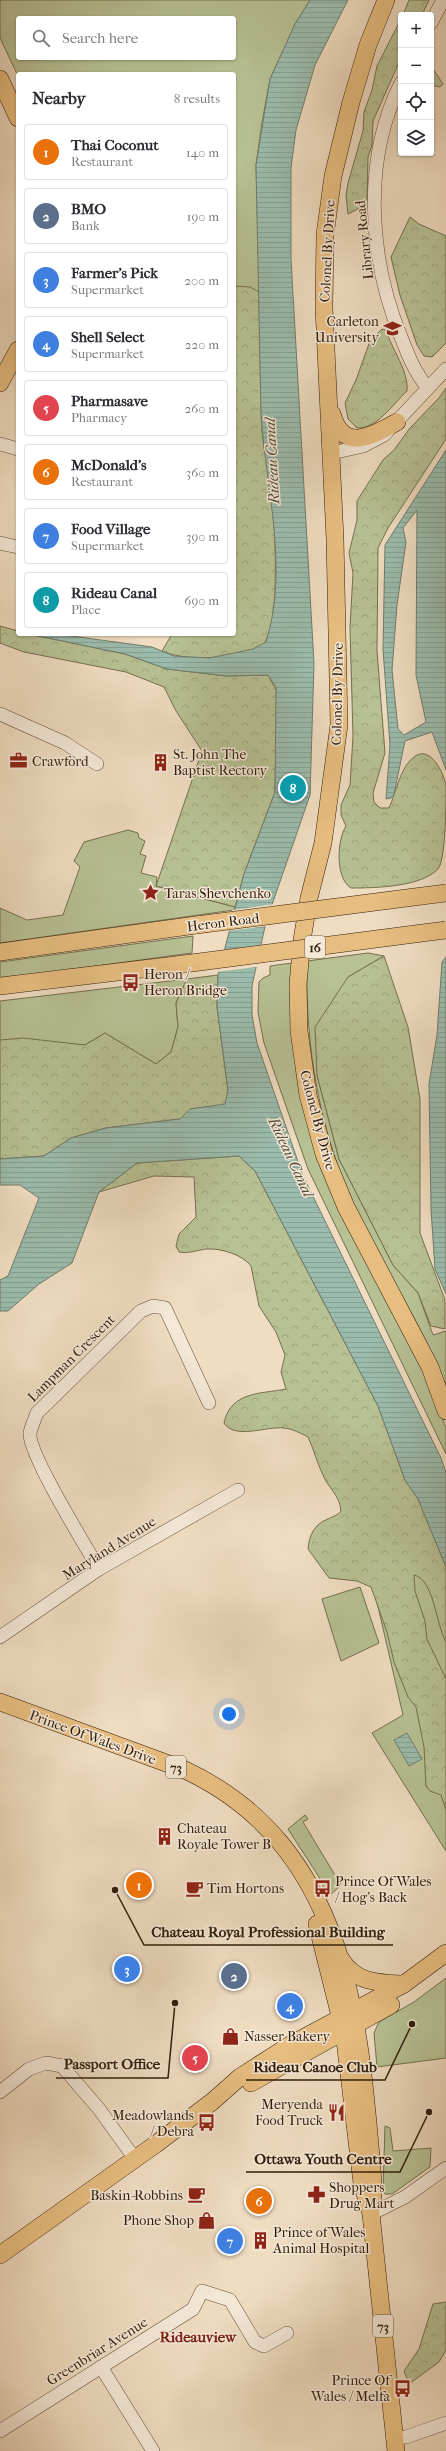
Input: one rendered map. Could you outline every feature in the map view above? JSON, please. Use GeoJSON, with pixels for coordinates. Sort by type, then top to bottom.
{"type":"FeatureCollection","features":[{"type":"Feature","properties":{"kind":"main road","name":"Colonel By Drive"},"geometry":{"type":"LineString","coordinates":[[386,0],[368,45],[350,102],[329,202],[323,292],[332,453],[339,725],[323,843],[309,898],[302,940],[298,984],[302,1055],[312,1110],[324,1154],[334,1182],[430,1367],[446,1411]]}},
{"type":"Feature","properties":{"kind":"main road"},"geometry":{"type":"LineString","coordinates":[[0,79],[16,114]]}},
{"type":"Feature","properties":{"kind":"main road"},"geometry":{"type":"LineString","coordinates":[[0,383],[16,354]]}},
{"type":"Feature","properties":{"kind":"main road"},"geometry":{"type":"LineString","coordinates":[[329,397],[338,427],[351,438],[368,437],[397,422]]}},
{"type":"Feature","properties":{"kind":"main road","name":"Heron Road"},"geometry":{"type":"LineString","coordinates":[[0,952],[446,893]]}},
{"type":"Feature","properties":{"kind":"main road","name":"16"},"geometry":{"type":"LineString","coordinates":[[0,986],[446,930]]}},
{"type":"Feature","properties":{"kind":"main road","name":"Prince Of Wales Drive"},"geometry":{"type":"LineString","coordinates":[[1,1706],[185,1770],[215,1785],[238,1801],[271,1829],[288,1851],[318,1900],[337,1951],[349,2022],[347,2063],[362,2183],[370,2209],[396,2444]]}},
{"type":"Feature","properties":{"kind":"main road","name":"Prince Of Wales Drive"},"geometry":{"type":"LineString","coordinates":[[307,1884],[364,2076],[373,2181],[373,2196],[370,2209]]}},
{"type":"Feature","properties":{"kind":"main road"},"geometry":{"type":"LineString","coordinates":[[337,1951],[347,1967],[362,1978],[372,1982],[404,1984]]}},
{"type":"Feature","properties":{"kind":"main road"},"geometry":{"type":"LineString","coordinates":[[213,2102],[248,2085],[310,2050],[446,1953]]}},
{"type":"Feature","properties":{"kind":"main road"},"geometry":{"type":"LineString","coordinates":[[0,2255],[213,2102],[240,2076],[290,2045],[349,2022],[422,1986],[446,1964]]}},
{"type":"Feature","properties":{"kind":"main road"},"geometry":{"type":"LineString","coordinates":[[310,2050],[330,2050],[347,2063]]}},
{"type":"Feature","properties":{"kind":"street"},"geometry":{"type":"LineString","coordinates":[[434,17],[443,0]]}},
{"type":"Feature","properties":{"kind":"street","name":"Library Road"},"geometry":{"type":"LineString","coordinates":[[401,84],[391,104],[379,146],[375,182],[377,233],[384,284],[397,329],[410,360],[420,379],[428,388]]}},
{"type":"Feature","properties":{"kind":"street"},"geometry":{"type":"LineString","coordinates":[[332,453],[372,443],[384,435],[446,369]]}},
{"type":"Feature","properties":{"kind":"street"},"geometry":{"type":"LineString","coordinates":[[0,444],[16,448]]}},
{"type":"Feature","properties":{"kind":"street"},"geometry":{"type":"LineString","coordinates":[[0,543],[16,546]]}},
{"type":"Feature","properties":{"kind":"street"},"geometry":{"type":"LineString","coordinates":[[0,714],[65,743],[97,764]]}},
{"type":"Feature","properties":{"kind":"street","name":"Lampman Crescent"},"geometry":{"type":"LineString","coordinates":[[99,1569],[62,1506],[37,1455],[30,1434],[37,1413],[141,1311],[153,1306],[165,1308],[209,1403]]}},
{"type":"Feature","properties":{"kind":"street","name":"Maryland Avenue"},"geometry":{"type":"LineString","coordinates":[[0,1637],[99,1569],[238,1490]]}},
{"type":"Feature","properties":{"kind":"street"},"geometry":{"type":"LineString","coordinates":[[0,2092],[29,2069],[46,2063],[62,2066],[99,2109],[135,2159]]}},
{"type":"Feature","properties":{"kind":"street"},"geometry":{"type":"LineString","coordinates":[[370,2209],[405,2197],[446,2168]]}},
{"type":"Feature","properties":{"kind":"street","name":"Greenbriar Avenue"},"geometry":{"type":"LineString","coordinates":[[0,2431],[193,2309],[202,2291],[230,2300],[255,2342],[264,2346],[287,2333]]}},
{"type":"Feature","properties":{"kind":"street"},"geometry":{"type":"LineString","coordinates":[[101,2367],[153,2451]]}},
{"type":"Feature","properties":{"kind":"street"},"geometry":{"type":"LineString","coordinates":[[396,2444],[406,2436],[446,2423]]}},
{"type":"Feature","properties":{"kind":"green space"},"geometry":{"type":"Polygon","coordinates":[[[0,0],[310,0],[295,25],[270,79],[262,123],[256,165],[260,313],[236,307],[236,72],[16,72],[0,38],[0,0]]]}},
{"type":"Feature","properties":{"kind":"green space"},"geometry":{"type":"Polygon","coordinates":[[[409,0],[429,0],[423,12],[404,12],[409,0]]]}},
{"type":"Feature","properties":{"kind":"green space"},"geometry":{"type":"Polygon","coordinates":[[[398,25],[398,65],[373,121],[372,145],[368,157],[367,199],[360,208],[348,214],[346,195],[348,183],[363,131],[364,112],[372,90],[377,66],[398,25]]]}},
{"type":"Feature","properties":{"kind":"green space"},"geometry":{"type":"Polygon","coordinates":[[[434,70],[443,84],[440,87],[434,86],[434,70]]]}},
{"type":"Feature","properties":{"kind":"green space"},"geometry":{"type":"Polygon","coordinates":[[[410,217],[419,224],[446,236],[446,343],[432,357],[424,356],[417,345],[400,295],[391,257],[410,217]]]}},
{"type":"Feature","properties":{"kind":"green space"},"geometry":{"type":"Polygon","coordinates":[[[236,286],[250,287],[259,292],[262,431],[270,479],[275,540],[275,593],[273,616],[269,634],[262,646],[238,654],[212,658],[199,658],[174,655],[162,651],[171,636],[236,636],[236,286]]]}},
{"type":"Feature","properties":{"kind":"green space"},"geometry":{"type":"Polygon","coordinates":[[[382,329],[386,330],[403,368],[407,383],[407,391],[378,420],[364,427],[357,428],[348,419],[345,403],[356,380],[370,341],[382,329]]]}},
{"type":"Feature","properties":{"kind":"green space"},"geometry":{"type":"Polygon","coordinates":[[[446,388],[446,439],[388,528],[378,548],[377,651],[385,753],[373,793],[374,802],[380,808],[389,808],[402,774],[409,761],[420,754],[425,754],[431,757],[439,768],[445,780],[446,786],[443,854],[438,869],[421,880],[385,887],[351,888],[342,876],[339,849],[346,826],[341,815],[341,805],[350,785],[353,736],[350,628],[353,573],[349,553],[357,520],[357,501],[383,460],[394,450],[410,428],[439,398],[446,388]]]}},
{"type":"Feature","properties":{"kind":"green space"},"geometry":{"type":"Polygon","coordinates":[[[0,626],[16,630],[16,636],[39,636],[125,654],[167,669],[226,676],[268,675],[277,692],[275,792],[244,874],[235,907],[156,886],[202,751],[176,711],[164,687],[126,672],[24,652],[0,643],[0,626]]]}},
{"type":"Feature","properties":{"kind":"green space"},"geometry":{"type":"Polygon","coordinates":[[[128,830],[138,833],[139,838],[145,841],[140,854],[146,856],[141,873],[157,877],[156,886],[235,907],[234,910],[0,943],[0,908],[27,920],[63,915],[80,867],[74,861],[84,842],[128,830]]]}},
{"type":"Feature","properties":{"kind":"green space"},"geometry":{"type":"Polygon","coordinates":[[[193,936],[192,953],[0,979],[0,962],[193,936]]]}},
{"type":"Feature","properties":{"kind":"green space"},"geometry":{"type":"Polygon","coordinates":[[[368,953],[384,956],[348,977],[317,1075],[339,1159],[393,1265],[418,1293],[433,1335],[446,1331],[446,1388],[427,1343],[369,1237],[345,1184],[325,1123],[312,1059],[307,994],[307,961],[368,953]]]}},
{"type":"Feature","properties":{"kind":"green space"},"geometry":{"type":"Polygon","coordinates":[[[384,956],[408,1027],[420,1099],[420,1233],[445,1300],[445,1329],[431,1326],[418,1293],[393,1265],[339,1159],[317,1075],[315,1027],[348,977],[384,956]]]}},
{"type":"Feature","properties":{"kind":"green space"},"geometry":{"type":"Polygon","coordinates":[[[292,963],[299,1082],[429,1382],[446,1428],[446,1454],[308,1169],[264,1043],[258,1012],[259,982],[263,978],[270,975],[270,966],[292,963]]]}},
{"type":"Feature","properties":{"kind":"green space"},"geometry":{"type":"Polygon","coordinates":[[[218,975],[217,1007],[228,1090],[225,1105],[190,1109],[180,1119],[106,1128],[71,1138],[44,1156],[0,1159],[0,1040],[23,1038],[85,1045],[105,1033],[156,1064],[171,1052],[178,1027],[176,1003],[187,979],[218,975]]]}},
{"type":"Feature","properties":{"kind":"green space"},"geometry":{"type":"Polygon","coordinates":[[[187,979],[176,1003],[178,1027],[171,1052],[156,1064],[105,1033],[85,1045],[0,1041],[0,1001],[187,979]]]}},
{"type":"Feature","properties":{"kind":"green space"},"geometry":{"type":"Polygon","coordinates":[[[239,1156],[255,1171],[378,1406],[405,1480],[418,1499],[446,1567],[446,1642],[430,1593],[421,1578],[414,1575],[415,1591],[425,1621],[427,1639],[446,1679],[446,1810],[441,1795],[430,1791],[426,1786],[424,1747],[416,1707],[408,1697],[394,1662],[387,1632],[371,1587],[357,1581],[329,1578],[308,1549],[311,1535],[316,1527],[323,1521],[341,1511],[336,1496],[325,1480],[308,1437],[293,1430],[284,1428],[243,1432],[235,1431],[224,1423],[233,1405],[240,1399],[257,1394],[286,1389],[281,1372],[285,1355],[276,1332],[259,1306],[251,1266],[243,1259],[231,1253],[219,1250],[207,1249],[179,1252],[176,1246],[179,1234],[196,1217],[194,1177],[154,1176],[99,1192],[137,1163],[239,1156]]]}},
{"type":"Feature","properties":{"kind":"green space"},"geometry":{"type":"Polygon","coordinates":[[[416,1566],[446,1603],[446,1851],[372,1733],[403,1715],[373,1585],[416,1566]]]}},
{"type":"Feature","properties":{"kind":"green space"},"geometry":{"type":"Polygon","coordinates":[[[360,1587],[379,1643],[341,1661],[322,1599],[360,1587]]]}},
{"type":"Feature","properties":{"kind":"green space"},"geometry":{"type":"Polygon","coordinates":[[[305,1815],[308,1819],[303,1822],[341,1885],[328,1897],[319,1877],[288,1829],[305,1815]]]}},
{"type":"Feature","properties":{"kind":"green space"},"geometry":{"type":"Polygon","coordinates":[[[446,1978],[446,2058],[377,2067],[374,2033],[379,2022],[414,2002],[446,1978]]]}},
{"type":"Feature","properties":{"kind":"green space"},"geometry":{"type":"Polygon","coordinates":[[[385,2126],[390,2128],[393,2151],[431,2148],[430,2167],[392,2194],[385,2194],[383,2191],[385,2126]]]}},
{"type":"Feature","properties":{"kind":"green space"},"geometry":{"type":"Polygon","coordinates":[[[446,2302],[446,2350],[439,2362],[409,2384],[404,2371],[419,2349],[433,2304],[446,2302]]]}},
{"type":"Feature","properties":{"kind":"water","name":"Rideau Canal"},"geometry":{"type":"Polygon","coordinates":[[[310,0],[348,0],[315,65],[296,130],[291,168],[291,259],[314,664],[310,795],[266,922],[252,986],[252,1015],[257,1043],[303,1176],[441,1458],[446,1473],[446,1567],[418,1499],[405,1480],[378,1406],[255,1171],[239,1156],[137,1163],[99,1192],[72,1263],[39,1284],[8,1311],[0,1311],[0,1280],[8,1276],[39,1198],[20,1185],[0,1185],[0,1159],[44,1156],[71,1138],[106,1128],[180,1119],[190,1109],[225,1104],[228,1090],[217,1007],[218,975],[244,874],[275,792],[276,687],[268,675],[227,676],[167,669],[125,654],[39,636],[72,636],[152,647],[174,656],[210,658],[253,649],[266,642],[273,614],[276,586],[276,558],[261,415],[256,165],[270,79],[295,24],[310,0]]]}},
{"type":"Feature","properties":{"kind":"water"},"geometry":{"type":"Polygon","coordinates":[[[446,450],[446,770],[432,732],[405,741],[394,794],[391,798],[386,799],[390,745],[383,649],[385,545],[446,450]],[[417,510],[403,528],[406,542],[397,605],[392,670],[398,729],[404,735],[426,722],[416,675],[417,510]]]}},
{"type":"Feature","properties":{"kind":"water"},"geometry":{"type":"Polygon","coordinates":[[[446,957],[446,1294],[435,1269],[431,1209],[429,1084],[437,1035],[442,962],[446,957]]]}},
{"type":"Feature","properties":{"kind":"water"},"geometry":{"type":"Polygon","coordinates":[[[407,1733],[422,1759],[409,1766],[394,1740],[407,1733]]]}},
{"type":"Feature","properties":{"kind":"pier"},"geometry":{"type":"Polygon","coordinates":[[[275,904],[267,926],[227,931],[232,910],[275,904]]]}},
{"type":"Feature","properties":{"kind":"pier"},"geometry":{"type":"Polygon","coordinates":[[[263,945],[257,967],[216,972],[222,950],[263,945]]]}},
{"type":"Feature","properties":{"kind":"place","name":"Carleton University"},"geometry":{"type":"Point","coordinates":[392,329]}},
{"type":"Feature","properties":{"kind":"place","name":"Crawford"},"geometry":{"type":"Point","coordinates":[19,761]}},
{"type":"Feature","properties":{"kind":"place","name":"St. John The Baptist Rectory"},"geometry":{"type":"Point","coordinates":[160,762]}},
{"type":"Feature","properties":{"kind":"place","name":"Rideau Canal"},"geometry":{"type":"Point","coordinates":[293,788]}},
{"type":"Feature","properties":{"kind":"place","name":"Taras Shevchenko"},"geometry":{"type":"Point","coordinates":[151,893]}},
{"type":"Feature","properties":{"kind":"place","name":"Heron / Heron Bridge"},"geometry":{"type":"Point","coordinates":[131,982]}},
{"type":"Feature","properties":{"kind":"place","name":"Chateau Royale Tower B"},"geometry":{"type":"Point","coordinates":[164,1836]}},
{"type":"Feature","properties":{"kind":"place","name":"Thai Coconut"},"geometry":{"type":"Point","coordinates":[139,1885]}},
{"type":"Feature","properties":{"kind":"place","name":"Tim Hortons"},"geometry":{"type":"Point","coordinates":[194,1888]}},
{"type":"Feature","properties":{"kind":"place","name":"Prince Of Wales / Hog's Back"},"geometry":{"type":"Point","coordinates":[322,1889]}},
{"type":"Feature","properties":{"kind":"place","name":"Chateau Royal Professional Building"},"geometry":{"type":"Point","coordinates":[115,1890]}},
{"type":"Feature","properties":{"kind":"place","name":"Farmer's Pick"},"geometry":{"type":"Point","coordinates":[127,1969]}},
{"type":"Feature","properties":{"kind":"place","name":"BMO"},"geometry":{"type":"Point","coordinates":[234,1976]}},
{"type":"Feature","properties":{"kind":"place","name":"Passport Office"},"geometry":{"type":"Point","coordinates":[175,2003]}},
{"type":"Feature","properties":{"kind":"place","name":"Shell Select"},"geometry":{"type":"Point","coordinates":[290,2006]}},
{"type":"Feature","properties":{"kind":"place","name":"Rideau Canoe Club"},"geometry":{"type":"Point","coordinates":[412,2024]}},
{"type":"Feature","properties":{"kind":"place","name":"Nasser Bakery"},"geometry":{"type":"Point","coordinates":[231,2036]}},
{"type":"Feature","properties":{"kind":"place","name":"Pharmasave"},"geometry":{"type":"Point","coordinates":[195,2058]}},
{"type":"Feature","properties":{"kind":"place","name":"Meryenda Food Truck"},"geometry":{"type":"Point","coordinates":[336,2112]}},
{"type":"Feature","properties":{"kind":"place","name":"Ottawa Youth Centre"},"geometry":{"type":"Point","coordinates":[429,2112]}},
{"type":"Feature","properties":{"kind":"place","name":"Meadowlands / Debra"},"geometry":{"type":"Point","coordinates":[207,2123]}},
{"type":"Feature","properties":{"kind":"place","name":"Baskin-Robbins"},"geometry":{"type":"Point","coordinates":[196,2195]}},
{"type":"Feature","properties":{"kind":"place","name":"Shoppers Drug Mart"},"geometry":{"type":"Point","coordinates":[316,2195]}},
{"type":"Feature","properties":{"kind":"place","name":"McDonald's"},"geometry":{"type":"Point","coordinates":[259,2201]}},
{"type":"Feature","properties":{"kind":"place","name":"Phone Shop"},"geometry":{"type":"Point","coordinates":[207,2220]}},
{"type":"Feature","properties":{"kind":"place","name":"Prince of Wales Animal Hospital"},"geometry":{"type":"Point","coordinates":[260,2240]}},
{"type":"Feature","properties":{"kind":"place","name":"Food Village"},"geometry":{"type":"Point","coordinates":[230,2241]}},
{"type":"Feature","properties":{"kind":"place","name":"Prince Of Wales / Melfa"},"geometry":{"type":"Point","coordinates":[403,2388]}},
{"type":"Feature","properties":{"kind":"district","name":"Rideauview"},"geometry":{"type":"Point","coordinates":[198,2337]}}]}
